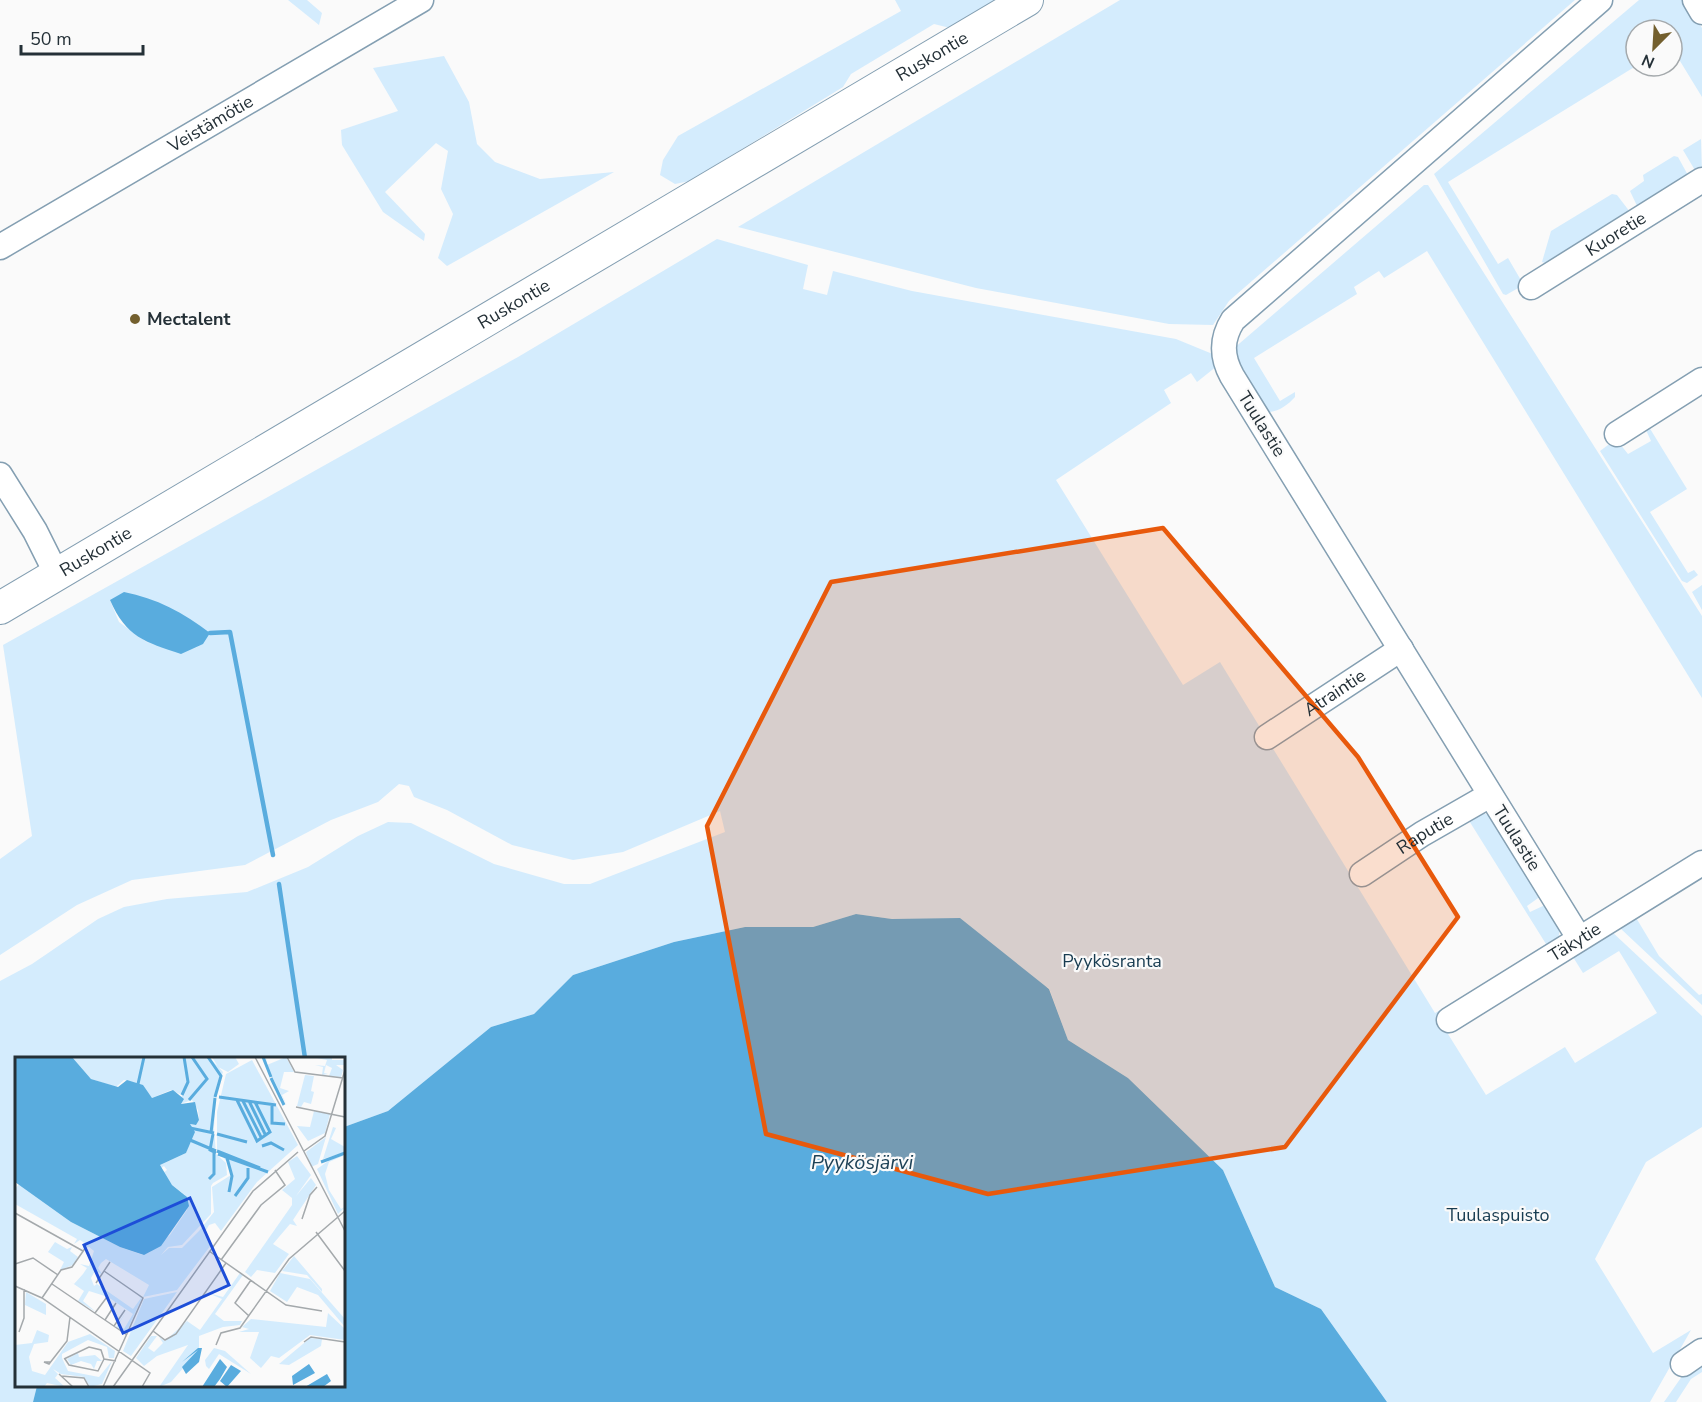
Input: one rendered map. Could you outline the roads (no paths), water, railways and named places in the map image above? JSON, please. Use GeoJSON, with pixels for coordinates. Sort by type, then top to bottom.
{"type":"FeatureCollection","features":[{"type":"Feature","properties":{"kind":"main road","name":"Ruskontie"},"geometry":{"type":"LineString","coordinates":[[0,608],[1027,0]]}},
{"type":"Feature","properties":{"kind":"street","name":"Veistämötie"},"geometry":{"type":"LineString","coordinates":[[0,247],[421,0]]}},
{"type":"Feature","properties":{"kind":"street","name":"Tuulastie"},"geometry":{"type":"LineString","coordinates":[[1579,938],[1232,376],[1225,358],[1223,335],[1233,320],[1600,0]]}},
{"type":"Feature","properties":{"kind":"street"},"geometry":{"type":"LineString","coordinates":[[1695,0],[1702,12]]}},
{"type":"Feature","properties":{"kind":"street","name":"Kuoretie"},"geometry":{"type":"LineString","coordinates":[[1531,287],[1702,180]]}},
{"type":"Feature","properties":{"kind":"street"},"geometry":{"type":"LineString","coordinates":[[1617,434],[1702,380]]}},
{"type":"Feature","properties":{"kind":"street"},"geometry":{"type":"LineString","coordinates":[[0,475],[34,531],[57,575]]}},
{"type":"Feature","properties":{"kind":"street","name":"Atraintie"},"geometry":{"type":"LineString","coordinates":[[1268,737],[1401,649]]}},
{"type":"Feature","properties":{"kind":"street","name":"Raputie"},"geometry":{"type":"LineString","coordinates":[[1362,874],[1422,834],[1490,795]]}},
{"type":"Feature","properties":{"kind":"street","name":"Täkytie"},"geometry":{"type":"LineString","coordinates":[[1449,1020],[1702,863]]}},
{"type":"Feature","properties":{"kind":"water"},"geometry":{"type":"Polygon","coordinates":[[[124,592],[169,607],[210,633],[203,644],[181,654],[157,646],[130,630],[116,612],[110,600],[124,592]]]}},
{"type":"Feature","properties":{"kind":"water","name":"Pyykösjärvi"},"geometry":{"type":"Polygon","coordinates":[[[856,914],[892,919],[960,918],[1049,989],[1068,1040],[1128,1078],[1223,1170],[1275,1287],[1321,1309],[1387,1402],[33,1402],[37,1387],[345,1387],[345,1127],[388,1111],[491,1027],[534,1014],[573,975],[674,942],[745,927],[813,927],[856,914]]]}},
{"type":"Feature","properties":{"kind":"waterway"},"geometry":{"type":"LineString","coordinates":[[210,633],[230,632],[273,855]]}},
{"type":"Feature","properties":{"kind":"waterway"},"geometry":{"type":"LineString","coordinates":[[279,884],[305,1057]]}},
{"type":"Feature","properties":{"kind":"place","name":"Mectalent"},"geometry":{"type":"Point","coordinates":[135,319]}},
{"type":"Feature","properties":{"kind":"park label","name":"Pyykösranta"},"geometry":{"type":"Point","coordinates":[1112,961]}},
{"type":"Feature","properties":{"kind":"park label","name":"Tuulaspuisto"},"geometry":{"type":"Point","coordinates":[1498,1215]}}]}
